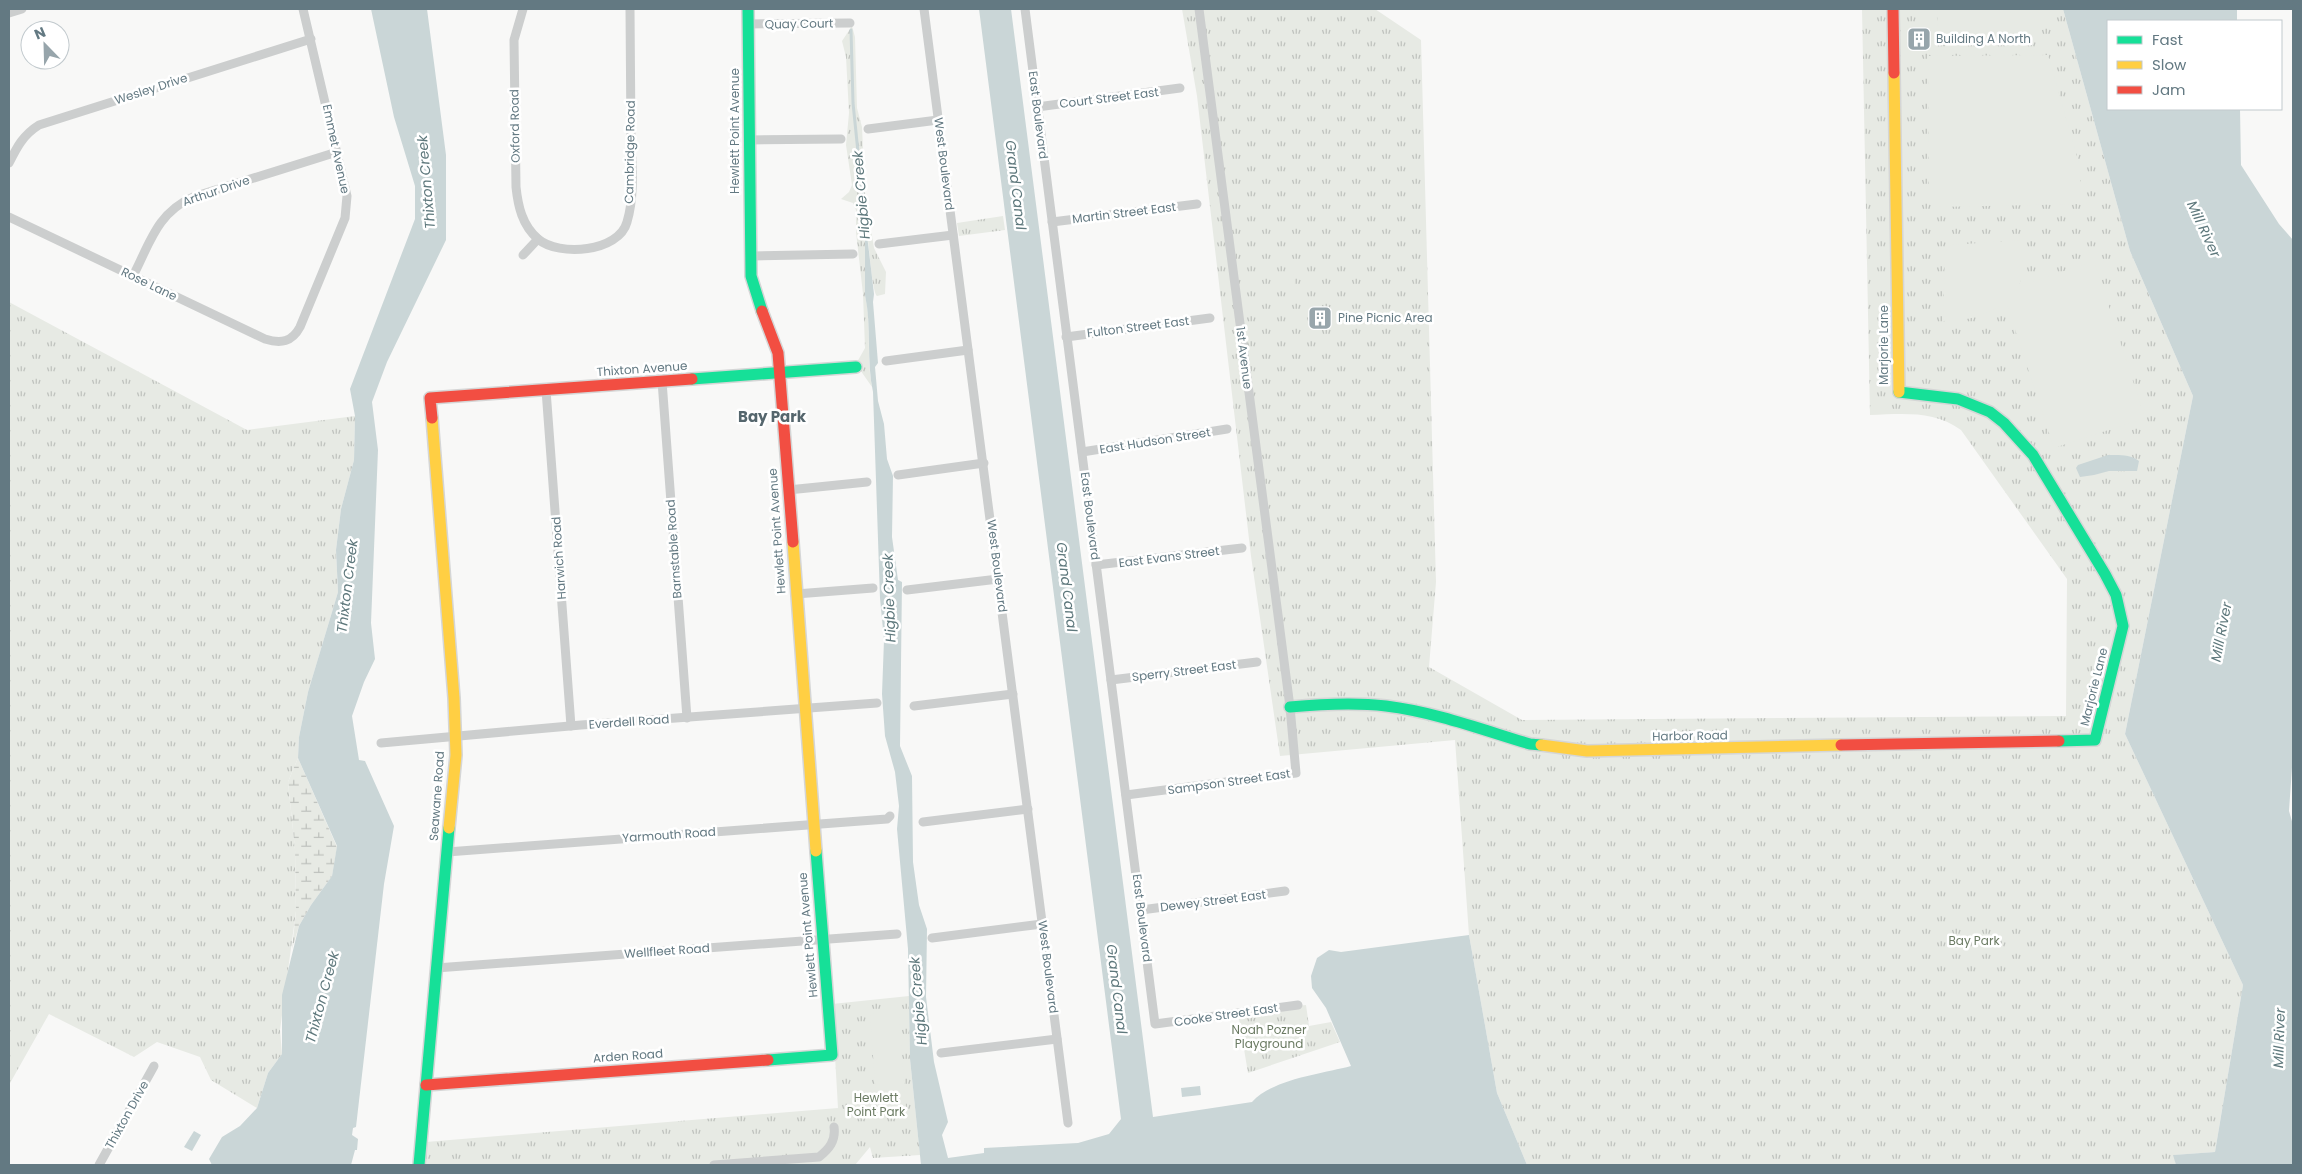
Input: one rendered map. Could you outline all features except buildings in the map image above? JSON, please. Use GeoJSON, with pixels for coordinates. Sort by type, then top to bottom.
{"type":"FeatureCollection","features":[{"type":"Feature","properties":{"kind":"street"},"geometry":{"type":"LineString","coordinates":[[9,13],[22,9]]}},
{"type":"Feature","properties":{"kind":"street","name":"Emmet Avenue"},"geometry":{"type":"LineString","coordinates":[[290,340],[300,328],[345,218],[347,196],[303,9]]}},
{"type":"Feature","properties":{"kind":"street","name":"Oxford Road"},"geometry":{"type":"LineString","coordinates":[[523,9],[514,40],[516,187],[522,218],[538,239]]}},
{"type":"Feature","properties":{"kind":"street","name":"Cambridge Road"},"geometry":{"type":"LineString","coordinates":[[538,239],[562,250],[579,250],[603,244],[615,238],[624,229],[631,202],[632,184],[630,9]]}},
{"type":"Feature","properties":{"kind":"street","name":"Hewlett Point Avenue"},"geometry":{"type":"LineString","coordinates":[[748,9],[752,286],[774,337],[778,372],[832,1055]]}},
{"type":"Feature","properties":{"kind":"street","name":"West Boulevard"},"geometry":{"type":"LineString","coordinates":[[924,9],[1068,1123]]}},
{"type":"Feature","properties":{"kind":"street","name":"East Boulevard"},"geometry":{"type":"LineString","coordinates":[[1025,9],[1155,1024]]}},
{"type":"Feature","properties":{"kind":"street","name":"1st Avenue"},"geometry":{"type":"LineString","coordinates":[[1199,9],[1290,707]]}},
{"type":"Feature","properties":{"kind":"street","name":"Marjorie Lane"},"geometry":{"type":"LineString","coordinates":[[1892,9],[1900,370],[1898,392],[1942,395],[1967,401],[1984,407],[2003,421],[2022,440],[2033,455],[2105,574],[2116,596],[2122,626],[2095,740]]}},
{"type":"Feature","properties":{"kind":"street","name":"Quay Court"},"geometry":{"type":"LineString","coordinates":[[748,24],[850,23]]}},
{"type":"Feature","properties":{"kind":"street","name":"Wesley Drive"},"geometry":{"type":"LineString","coordinates":[[9,163],[19,143],[39,125],[311,39]]}},
{"type":"Feature","properties":{"kind":"street","name":"Court Street East"},"geometry":{"type":"LineString","coordinates":[[1037,107],[1180,88]]}},
{"type":"Feature","properties":{"kind":"street"},"geometry":{"type":"LineString","coordinates":[[868,129],[938,120]]}},
{"type":"Feature","properties":{"kind":"street"},"geometry":{"type":"LineString","coordinates":[[749,140],[841,139]]}},
{"type":"Feature","properties":{"kind":"street","name":"Arthur Drive"},"geometry":{"type":"LineString","coordinates":[[134,276],[160,222],[177,204],[192,197],[337,152]]}},
{"type":"Feature","properties":{"kind":"street","name":"Martin Street East"},"geometry":{"type":"LineString","coordinates":[[1052,222],[1197,204]]}},
{"type":"Feature","properties":{"kind":"street","name":"Rose Lane"},"geometry":{"type":"LineString","coordinates":[[9,217],[265,339],[283,342],[290,340]]}},
{"type":"Feature","properties":{"kind":"street"},"geometry":{"type":"LineString","coordinates":[[879,244],[953,235]]}},
{"type":"Feature","properties":{"kind":"street"},"geometry":{"type":"LineString","coordinates":[[523,255],[538,239]]}},
{"type":"Feature","properties":{"kind":"street"},"geometry":{"type":"LineString","coordinates":[[751,256],[853,254]]}},
{"type":"Feature","properties":{"kind":"street","name":"Fulton Street East"},"geometry":{"type":"LineString","coordinates":[[1066,336],[1210,318]]}},
{"type":"Feature","properties":{"kind":"street"},"geometry":{"type":"LineString","coordinates":[[886,361],[968,350]]}},
{"type":"Feature","properties":{"kind":"street","name":"Thixton Avenue"},"geometry":{"type":"LineString","coordinates":[[430,398],[856,367]]}},
{"type":"Feature","properties":{"kind":"street","name":"Barnstable Road"},"geometry":{"type":"LineString","coordinates":[[662,381],[687,718]]}},
{"type":"Feature","properties":{"kind":"street","name":"Harwich Road"},"geometry":{"type":"LineString","coordinates":[[546,390],[571,726]]}},
{"type":"Feature","properties":{"kind":"street","name":"Seawane Road"},"geometry":{"type":"LineString","coordinates":[[419,1165],[456,755],[454,698],[430,398]]}},
{"type":"Feature","properties":{"kind":"street","name":"East Hudson Street"},"geometry":{"type":"LineString","coordinates":[[1082,452],[1227,429]]}},
{"type":"Feature","properties":{"kind":"street"},"geometry":{"type":"LineString","coordinates":[[898,475],[984,463]]}},
{"type":"Feature","properties":{"kind":"street"},"geometry":{"type":"LineString","coordinates":[[788,490],[867,482]]}},
{"type":"Feature","properties":{"kind":"street","name":"East Evans Street"},"geometry":{"type":"LineString","coordinates":[[1096,566],[1242,548]]}},
{"type":"Feature","properties":{"kind":"street"},"geometry":{"type":"LineString","coordinates":[[908,590],[998,579]]}},
{"type":"Feature","properties":{"kind":"street"},"geometry":{"type":"LineString","coordinates":[[796,594],[873,588]]}},
{"type":"Feature","properties":{"kind":"street","name":"Sperry Street East"},"geometry":{"type":"LineString","coordinates":[[1111,680],[1257,662]]}},
{"type":"Feature","properties":{"kind":"street"},"geometry":{"type":"LineString","coordinates":[[914,706],[1013,694]]}},
{"type":"Feature","properties":{"kind":"street","name":"Everdell Road"},"geometry":{"type":"LineString","coordinates":[[381,743],[454,735],[877,703]]}},
{"type":"Feature","properties":{"kind":"street","name":"Harbor Road"},"geometry":{"type":"LineString","coordinates":[[1290,707],[1338,704],[1386,706],[1427,714],[1530,744],[1587,751],[2095,740]]}},
{"type":"Feature","properties":{"kind":"street","name":"Sampson Street East"},"geometry":{"type":"LineString","coordinates":[[1126,796],[1296,773],[1290,707]]}},
{"type":"Feature","properties":{"kind":"street"},"geometry":{"type":"LineString","coordinates":[[923,822],[1028,809]]}},
{"type":"Feature","properties":{"kind":"street","name":"Yarmouth Road"},"geometry":{"type":"LineString","coordinates":[[447,852],[887,819],[890,816]]}},
{"type":"Feature","properties":{"kind":"street","name":"Dewey Street East"},"geometry":{"type":"LineString","coordinates":[[1141,910],[1285,892]]}},
{"type":"Feature","properties":{"kind":"street"},"geometry":{"type":"LineString","coordinates":[[932,938],[1042,924]]}},
{"type":"Feature","properties":{"kind":"street","name":"Wellfleet Road"},"geometry":{"type":"LineString","coordinates":[[436,968],[897,934]]}},
{"type":"Feature","properties":{"kind":"street","name":"Cooke Street East"},"geometry":{"type":"LineString","coordinates":[[1155,1024],[1298,1005]]}},
{"type":"Feature","properties":{"kind":"street"},"geometry":{"type":"LineString","coordinates":[[941,1053],[1057,1038]]}},
{"type":"Feature","properties":{"kind":"street","name":"Arden Road"},"geometry":{"type":"LineString","coordinates":[[426,1085],[832,1055]]}},
{"type":"Feature","properties":{"kind":"street","name":"Thixton Drive"},"geometry":{"type":"LineString","coordinates":[[99,1165],[154,1066]]}},
{"type":"Feature","properties":{"kind":"street"},"geometry":{"type":"LineString","coordinates":[[714,1165],[819,1157],[829,1150],[835,1136],[834,1127]]}},
{"type":"Feature","properties":{"kind":"green space","name":"Bay Park"},"geometry":{"type":"Polygon","coordinates":[[[1182,9],[1375,9],[1421,40],[1436,582],[1429,667],[1522,720],[2066,716],[2067,579],[1961,430],[1940,419],[1929,416],[1906,414],[1870,415],[1862,9],[2063,9],[2130,251],[2193,396],[2125,734],[2243,985],[2215,1152],[2174,1155],[2176,1165],[1527,1165],[1497,1093],[1469,935],[1455,740],[1280,756],[1251,556],[1197,96],[1182,9]]]}},
{"type":"Feature","properties":{"kind":"green space"},"geometry":{"type":"Polygon","coordinates":[[[1937,9],[2040,9],[2040,36],[1938,37],[1937,9]]]}},
{"type":"Feature","properties":{"kind":"green space"},"geometry":{"type":"Polygon","coordinates":[[[852,26],[855,37],[857,108],[862,127],[865,193],[874,248],[886,272],[885,294],[877,296],[873,284],[865,221],[865,295],[872,387],[856,364],[865,348],[863,294],[856,232],[856,210],[853,203],[841,199],[849,192],[852,185],[846,145],[849,113],[846,57],[842,41],[852,26]]]}},
{"type":"Feature","properties":{"kind":"green space"},"geometry":{"type":"Polygon","coordinates":[[[2048,55],[2080,167],[2080,204],[1936,207],[1929,200],[1928,56],[2048,55]]]}},
{"type":"Feature","properties":{"kind":"green space"},"geometry":{"type":"Polygon","coordinates":[[[1003,216],[1005,230],[959,236],[957,223],[1003,216]]]}},
{"type":"Feature","properties":{"kind":"green space"},"geometry":{"type":"Polygon","coordinates":[[[2020,240],[2024,271],[2019,286],[2094,261],[2145,418],[2054,448],[2006,302],[1976,317],[1943,321],[1945,252],[1951,245],[2020,240]]]}},
{"type":"Feature","properties":{"kind":"green space"},"geometry":{"type":"Polygon","coordinates":[[[1287,265],[1292,265],[1296,292],[1290,293],[1287,265]]]}},
{"type":"Feature","properties":{"kind":"green space"},"geometry":{"type":"Polygon","coordinates":[[[9,302],[247,430],[355,416],[354,460],[341,509],[336,550],[338,592],[308,692],[299,737],[298,758],[288,782],[295,849],[296,911],[280,1030],[282,1054],[268,1073],[257,1108],[211,1080],[200,1057],[157,1042],[134,1057],[49,1014],[9,1085],[9,302]]]}},
{"type":"Feature","properties":{"kind":"green space"},"geometry":{"type":"Polygon","coordinates":[[[298,758],[337,847],[332,876],[311,905],[299,926],[292,949],[296,911],[295,849],[288,782],[298,758]]]}},
{"type":"Feature","properties":{"kind":"green space","name":"Hewlett Point Park"},"geometry":{"type":"Polygon","coordinates":[[[909,996],[910,1059],[920,1155],[873,1158],[870,1147],[855,1165],[425,1165],[426,1142],[838,1108],[832,1004],[909,996]]]}},
{"type":"Feature","properties":{"kind":"green space","name":"Noah Pozner Playground"},"geometry":{"type":"Polygon","coordinates":[[[1306,1005],[1309,1026],[1331,1022],[1340,1042],[1248,1073],[1238,1013],[1306,1005]]]}},
{"type":"Feature","properties":{"kind":"green space"},"geometry":{"type":"Polygon","coordinates":[[[899,1012],[906,1109],[877,1111],[870,1014],[899,1012]]]}},
{"type":"Feature","properties":{"kind":"water","name":"Thixton Creek"},"geometry":{"type":"Polygon","coordinates":[[[371,9],[427,9],[446,155],[446,240],[387,362],[372,402],[378,450],[371,623],[375,659],[364,682],[352,716],[359,760],[365,761],[394,826],[384,884],[356,1127],[353,1128],[352,1135],[358,1139],[357,1150],[355,1150],[351,1165],[212,1165],[209,1159],[222,1137],[240,1126],[257,1108],[268,1073],[282,1054],[282,995],[299,926],[311,905],[332,876],[337,846],[298,758],[299,737],[308,692],[338,592],[336,550],[341,509],[354,460],[355,416],[350,389],[415,219],[415,186],[394,117],[371,9]]]}},
{"type":"Feature","properties":{"kind":"water","name":"Grand Canal"},"geometry":{"type":"Polygon","coordinates":[[[979,9],[1011,9],[1153,1117],[1252,1102],[1272,1088],[1298,1078],[1351,1066],[1326,1008],[1312,988],[1311,976],[1317,958],[1329,950],[1341,952],[1469,935],[1497,1093],[1527,1165],[921,1165],[910,1059],[908,949],[897,829],[899,806],[895,772],[885,736],[882,694],[884,640],[880,598],[873,392],[865,295],[865,218],[874,294],[878,363],[875,367],[878,401],[884,424],[887,459],[893,476],[892,537],[898,580],[902,582],[900,746],[912,776],[913,862],[919,905],[927,929],[926,997],[934,1062],[948,1122],[942,1135],[948,1158],[984,1153],[984,1148],[1078,1143],[1109,1134],[1121,1119],[979,9]]]}},
{"type":"Feature","properties":{"kind":"water","name":"Mill River"},"geometry":{"type":"Polygon","coordinates":[[[2063,9],[2237,9],[2237,20],[2107,20],[2107,110],[2240,110],[2241,165],[2279,224],[2293,240],[2293,753],[2289,811],[2293,825],[2293,1165],[2176,1165],[2173,1155],[2215,1152],[2243,985],[2125,734],[2193,396],[2130,251],[2063,9]]]}},
{"type":"Feature","properties":{"kind":"water"},"geometry":{"type":"Polygon","coordinates":[[[2108,455],[2124,455],[2136,459],[2139,461],[2137,471],[2109,471],[2080,477],[2076,468],[2078,465],[2108,455]]]}},
{"type":"Feature","properties":{"kind":"water"},"geometry":{"type":"Polygon","coordinates":[[[1200,1086],[1201,1095],[1182,1097],[1181,1088],[1200,1086]]]}},
{"type":"Feature","properties":{"kind":"water"},"geometry":{"type":"Polygon","coordinates":[[[194,1131],[201,1135],[192,1151],[184,1147],[194,1131]]]}},
{"type":"Feature","properties":{"kind":"waterway","name":"Higbie Creek"},"geometry":{"type":"LineString","coordinates":[[851,30],[853,103],[865,221]]}},
{"type":"Feature","properties":{"kind":"traffic: fast"},"geometry":{"type":"LineString","coordinates":[[748,9],[751,276],[762,311]]}},
{"type":"Feature","properties":{"kind":"traffic: fast"},"geometry":{"type":"LineString","coordinates":[[692,379],[856,367]]}},
{"type":"Feature","properties":{"kind":"traffic: fast"},"geometry":{"type":"LineString","coordinates":[[1899,392],[1958,399],[1990,412],[2004,423],[2033,455],[2116,595],[2123,626],[2095,740],[2059,741]]}},
{"type":"Feature","properties":{"kind":"traffic: fast"},"geometry":{"type":"LineString","coordinates":[[1290,707],[1338,704],[1386,706],[1423,712],[1530,744],[1541,745]]}},
{"type":"Feature","properties":{"kind":"traffic: fast"},"geometry":{"type":"LineString","coordinates":[[419,1165],[449,828]]}},
{"type":"Feature","properties":{"kind":"traffic: fast"},"geometry":{"type":"LineString","coordinates":[[768,1060],[832,1055],[816,851]]}},
{"type":"Feature","properties":{"kind":"traffic: slow"},"geometry":{"type":"LineString","coordinates":[[1894,73],[1899,392]]}},
{"type":"Feature","properties":{"kind":"traffic: slow"},"geometry":{"type":"LineString","coordinates":[[432,418],[454,698],[456,755],[449,828]]}},
{"type":"Feature","properties":{"kind":"traffic: slow"},"geometry":{"type":"LineString","coordinates":[[793,542],[816,851]]}},
{"type":"Feature","properties":{"kind":"traffic: slow"},"geometry":{"type":"LineString","coordinates":[[1541,745],[1587,751],[1841,745]]}},
{"type":"Feature","properties":{"kind":"traffic: jam"},"geometry":{"type":"LineString","coordinates":[[1893,9],[1894,73]]}},
{"type":"Feature","properties":{"kind":"traffic: jam"},"geometry":{"type":"LineString","coordinates":[[762,311],[778,353],[793,542]]}},
{"type":"Feature","properties":{"kind":"traffic: jam"},"geometry":{"type":"LineString","coordinates":[[432,418],[430,398],[692,379]]}},
{"type":"Feature","properties":{"kind":"traffic: jam"},"geometry":{"type":"LineString","coordinates":[[1841,745],[2059,741]]}},
{"type":"Feature","properties":{"kind":"traffic: jam"},"geometry":{"type":"LineString","coordinates":[[426,1085],[768,1060]]}},
{"type":"Feature","properties":{"kind":"place","name":"Building A North"},"geometry":{"type":"Point","coordinates":[1919,39]}},
{"type":"Feature","properties":{"kind":"place","name":"Pine Picnic Area"},"geometry":{"type":"Point","coordinates":[1320,318]}},
{"type":"Feature","properties":{"kind":"district","name":"Bay Park"},"geometry":{"type":"Point","coordinates":[772,417]}}]}
